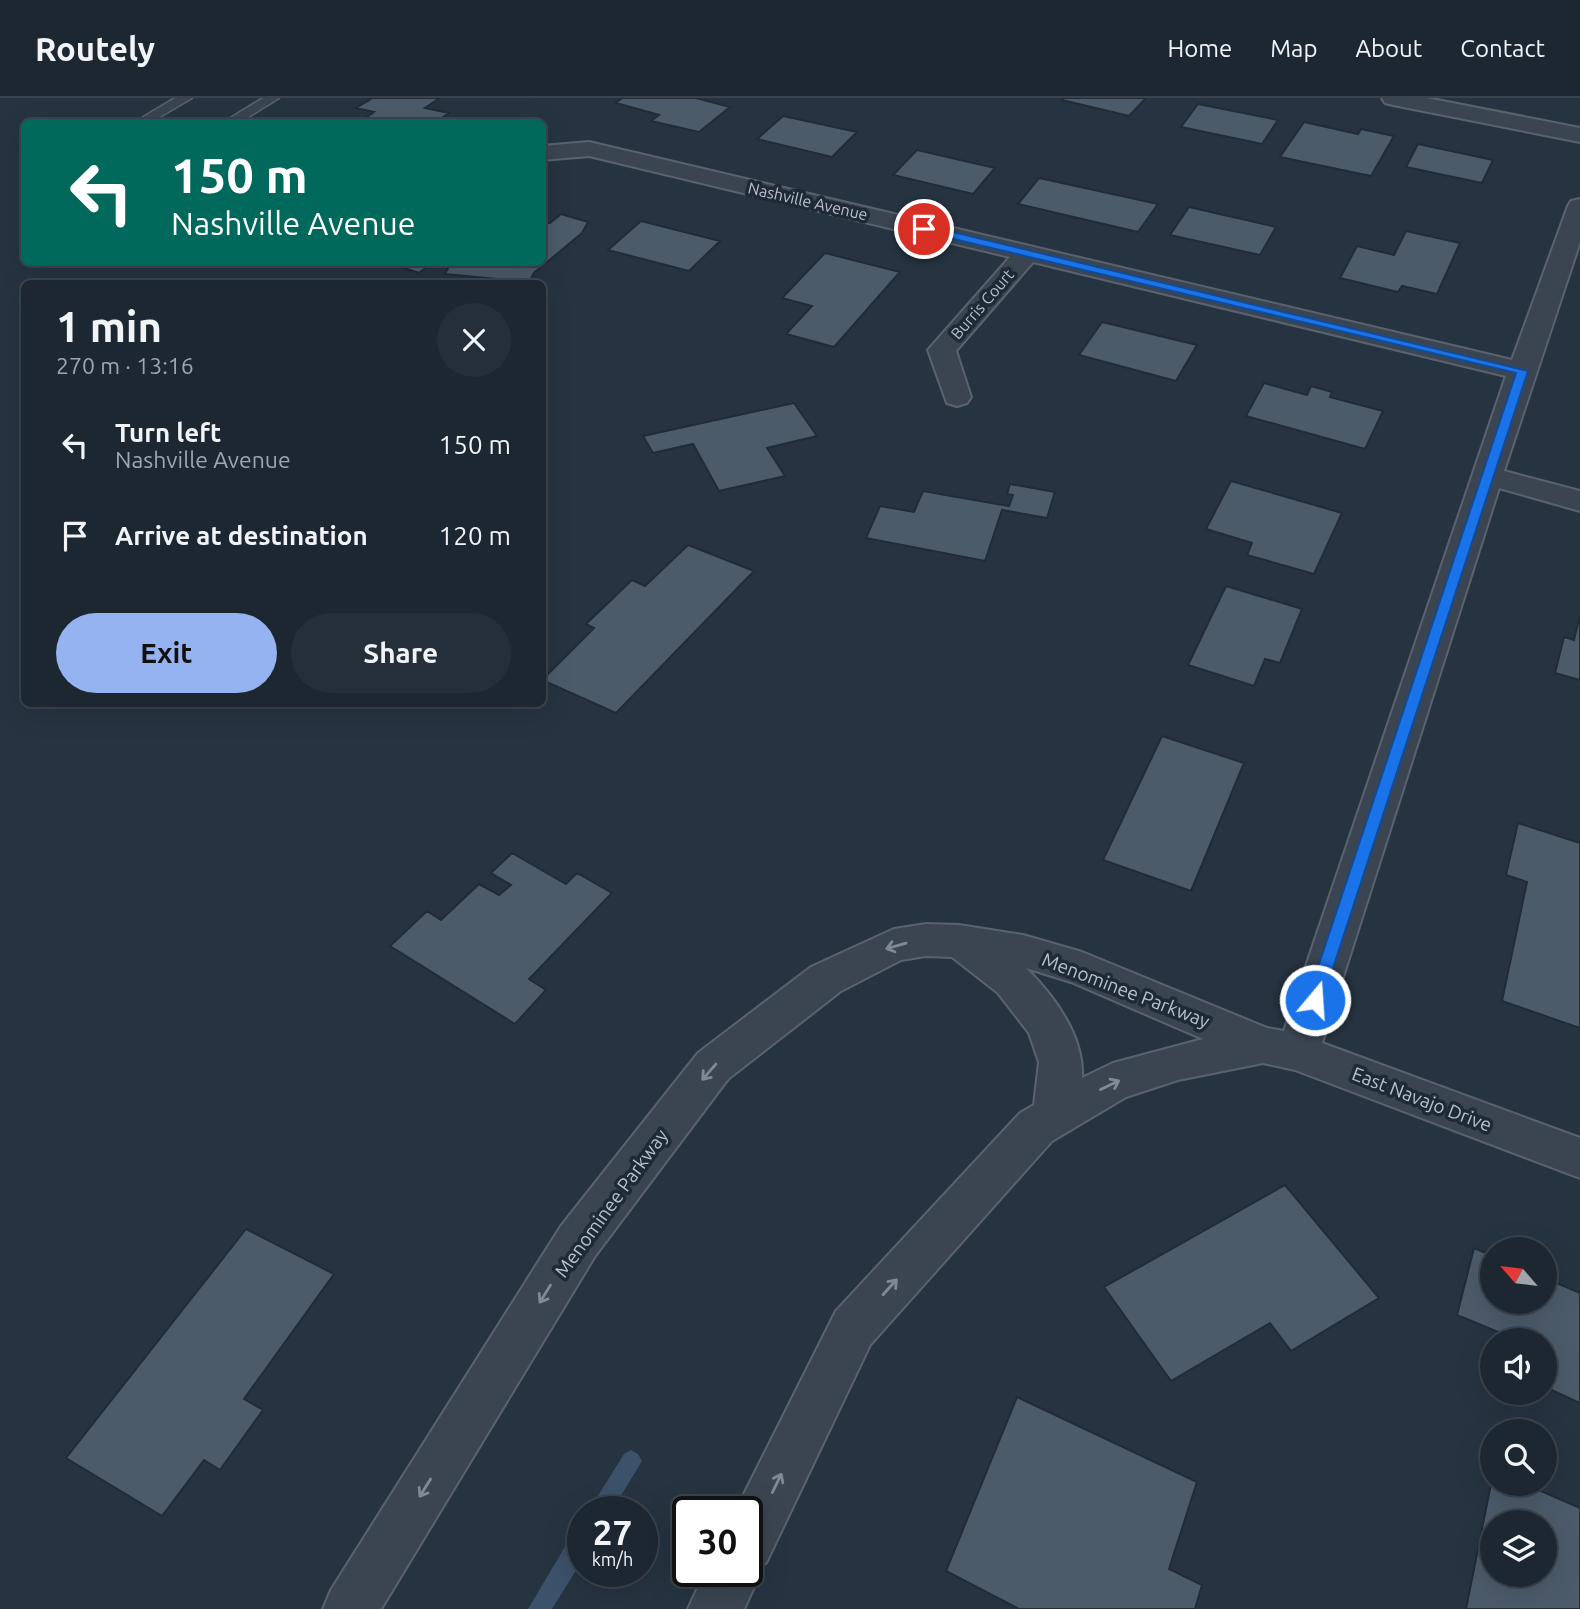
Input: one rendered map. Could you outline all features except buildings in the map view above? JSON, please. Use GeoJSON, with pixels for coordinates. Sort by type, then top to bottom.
{"type":"FeatureCollection","features":[{"type":"Feature","properties":{"kind":"street"},"geometry":{"type":"LineString","coordinates":[[1393,98],[1580,135]]}},
{"type":"Feature","properties":{"kind":"street","name":"Nashville Avenue"},"geometry":{"type":"LineString","coordinates":[[546,153],[589,149],[1522,371]]}},
{"type":"Feature","properties":{"kind":"street"},"geometry":{"type":"LineString","coordinates":[[1280,1049],[1488,477],[1580,206]]}},
{"type":"Feature","properties":{"kind":"street","name":"Burris Court"},"geometry":{"type":"LineString","coordinates":[[957,397],[942,350],[1027,253]]}},
{"type":"Feature","properties":{"kind":"street"},"geometry":{"type":"LineString","coordinates":[[1488,477],[1580,500]]}},
{"type":"Feature","properties":{"kind":"street","name":"Menominee Parkway"},"geometry":{"type":"LineString","coordinates":[[350,1609],[578,1241],[713,1066],[826,979],[894,945],[926,940],[960,941],[1023,951],[1082,969],[1280,1049]]}},
{"type":"Feature","properties":{"kind":"street"},"geometry":{"type":"LineString","coordinates":[[960,941],[997,966],[1026,994],[1047,1023],[1060,1063],[1055,1116]]}},
{"type":"Feature","properties":{"kind":"street","name":"Menominee Parkway"},"geometry":{"type":"LineString","coordinates":[[763,1511],[853,1328],[1036,1127],[1113,1082],[1178,1062],[1280,1049]]}},
{"type":"Feature","properties":{"kind":"street","name":"East Navajo Drive"},"geometry":{"type":"LineString","coordinates":[[1280,1049],[1580,1158]]}},
{"type":"Feature","properties":{"kind":"street"},"geometry":{"type":"LineString","coordinates":[[715,1609],[726,1587]]}},
{"type":"Feature","properties":{"kind":"lane"},"geometry":{"type":"LineString","coordinates":[[147,119],[185,98]]}},
{"type":"Feature","properties":{"kind":"lane"},"geometry":{"type":"LineString","coordinates":[[236,119],[272,98]]}},
{"type":"Feature","properties":{"kind":"waterway"},"geometry":{"type":"LineString","coordinates":[[609,1496],[631,1461]]}},
{"type":"Feature","properties":{"kind":"waterway"},"geometry":{"type":"LineString","coordinates":[[539,1609],[567,1564]]}},
{"type":"Feature","properties":{"kind":"route"},"geometry":{"type":"LineString","coordinates":[[924,229],[1522,371],[1315,1000]]}}]}
